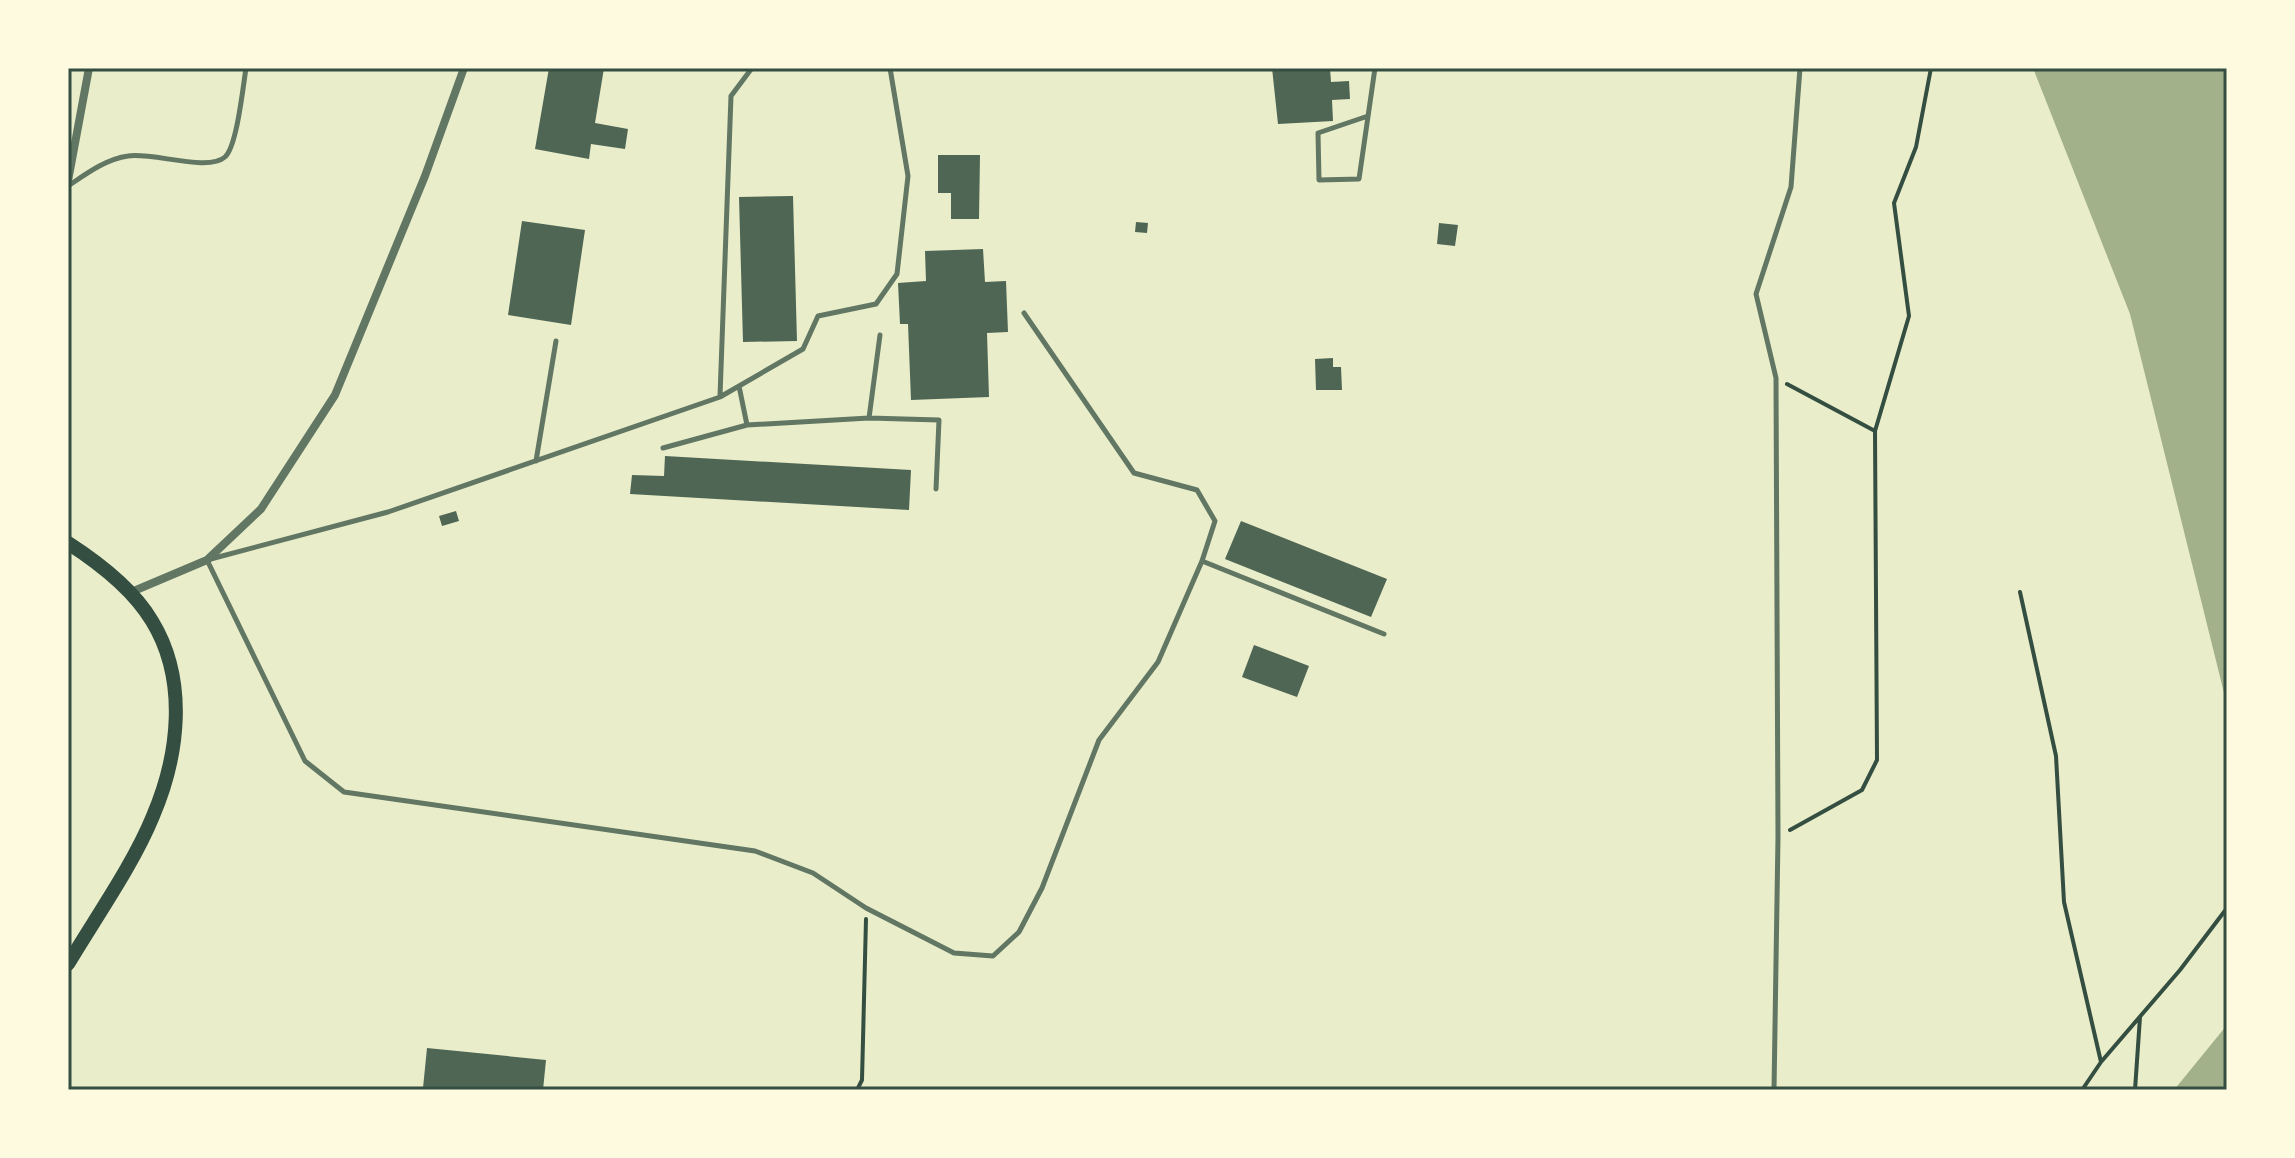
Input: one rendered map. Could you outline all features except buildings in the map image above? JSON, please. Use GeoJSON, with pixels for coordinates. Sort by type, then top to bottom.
{"type":"FeatureCollection","features":[{"type":"Feature","properties":{"kind":"main road"},"geometry":{"type":"LineString","coordinates":[[68,543],[109,573],[151,620],[163,642],[176,700],[173,757],[152,818],[68,964]]}},
{"type":"Feature","properties":{"kind":"street"},"geometry":{"type":"LineString","coordinates":[[68,183],[89,68]]}},
{"type":"Feature","properties":{"kind":"street"},"geometry":{"type":"LineString","coordinates":[[129,593],[207,560],[261,509],[335,395],[425,176],[464,68]]}},
{"type":"Feature","properties":{"kind":"lane"},"geometry":{"type":"LineString","coordinates":[[68,183],[124,156],[142,154],[197,162],[214,162],[225,157],[233,142],[246,68]]}},
{"type":"Feature","properties":{"kind":"lane"},"geometry":{"type":"LineString","coordinates":[[720,397],[731,96],[752,68]]}},
{"type":"Feature","properties":{"kind":"lane"},"geometry":{"type":"LineString","coordinates":[[890,68],[908,176],[897,274],[876,304],[818,316],[803,349],[720,397],[388,512],[207,560],[305,761],[344,792],[755,851],[813,873],[866,908],[954,953],[993,956],[1019,932],[1042,888],[1099,740],[1158,662],[1202,561],[1215,521],[1197,490],[1134,473],[1024,313]]}},
{"type":"Feature","properties":{"kind":"lane"},"geometry":{"type":"LineString","coordinates":[[1368,116],[1318,133],[1319,180],[1359,179],[1375,68]]}},
{"type":"Feature","properties":{"kind":"lane"},"geometry":{"type":"LineString","coordinates":[[1774,1090],[1778,837],[1776,378],[1756,294],[1791,187],[1800,68]]}},
{"type":"Feature","properties":{"kind":"lane"},"geometry":{"type":"LineString","coordinates":[[869,418],[880,335]]}},
{"type":"Feature","properties":{"kind":"lane"},"geometry":{"type":"LineString","coordinates":[[536,461],[556,341]]}},
{"type":"Feature","properties":{"kind":"lane"},"geometry":{"type":"LineString","coordinates":[[739,386],[747,425]]}},
{"type":"Feature","properties":{"kind":"lane"},"geometry":{"type":"LineString","coordinates":[[663,448],[747,425],[869,418],[939,420],[936,489]]}},
{"type":"Feature","properties":{"kind":"lane"},"geometry":{"type":"LineString","coordinates":[[1202,561],[1384,634]]}},
{"type":"Feature","properties":{"kind":"path"},"geometry":{"type":"LineString","coordinates":[[1778,837],[1862,790],[1877,760],[1875,431],[1909,316],[1894,203],[1916,147],[1931,68]]}},
{"type":"Feature","properties":{"kind":"path"},"geometry":{"type":"LineString","coordinates":[[1776,378],[1875,431]]}},
{"type":"Feature","properties":{"kind":"path"},"geometry":{"type":"LineString","coordinates":[[2020,592],[2056,756],[2064,902],[2101,1062]]}},
{"type":"Feature","properties":{"kind":"path"},"geometry":{"type":"LineString","coordinates":[[857,1090],[862,1080],[866,908]]}},
{"type":"Feature","properties":{"kind":"path"},"geometry":{"type":"LineString","coordinates":[[2082,1090],[2101,1062],[2180,970],[2227,908]]}},
{"type":"Feature","properties":{"kind":"path"},"geometry":{"type":"LineString","coordinates":[[2135,1090],[2140,1016]]}},
{"type":"Feature","properties":{"kind":"shaded area"},"geometry":{"type":"Polygon","coordinates":[[[2033,68],[2227,68],[2227,705],[2130,314],[2033,68]]]}},
{"type":"Feature","properties":{"kind":"shaded area"},"geometry":{"type":"Polygon","coordinates":[[[2227,1025],[2227,1090],[2174,1090],[2227,1025]]]}}]}
